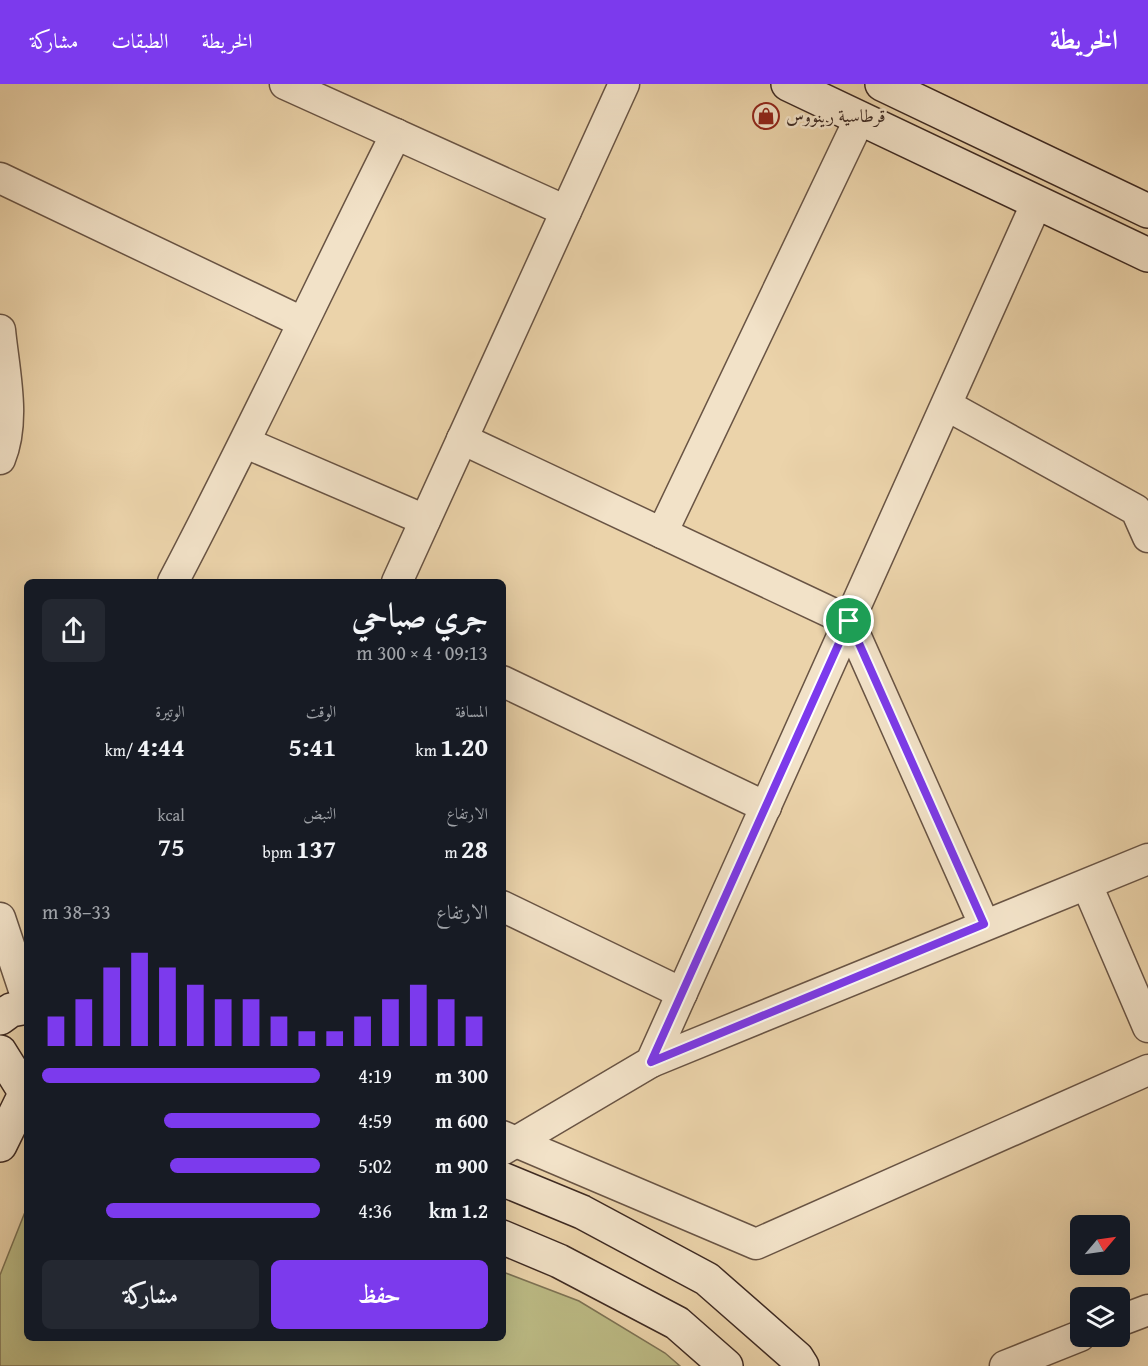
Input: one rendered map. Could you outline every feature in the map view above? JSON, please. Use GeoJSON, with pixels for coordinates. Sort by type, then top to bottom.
{"type":"FeatureCollection","features":[{"type":"Feature","properties":{"kind":"main road"},"geometry":{"type":"LineString","coordinates":[[788,84],[1148,255]]}},
{"type":"Feature","properties":{"kind":"main road"},"geometry":{"type":"LineString","coordinates":[[882,84],[1148,211]]}},
{"type":"Feature","properties":{"kind":"main road"},"geometry":{"type":"LineString","coordinates":[[0,1018],[11,1010],[24,1008]]}},
{"type":"Feature","properties":{"kind":"main road"},"geometry":{"type":"LineString","coordinates":[[0,1052],[24,1088]]}},
{"type":"Feature","properties":{"kind":"main road"},"geometry":{"type":"LineString","coordinates":[[0,1145],[24,1095]]}},
{"type":"Feature","properties":{"kind":"main road"},"geometry":{"type":"LineString","coordinates":[[506,1181],[582,1212],[707,1279],[797,1358],[802,1366]]}},
{"type":"Feature","properties":{"kind":"main road"},"geometry":{"type":"LineString","coordinates":[[506,1239],[560,1261],[677,1323],[726,1366]]}},
{"type":"Feature","properties":{"kind":"street"},"geometry":{"type":"LineString","coordinates":[[285,84],[566,211]]}},
{"type":"Feature","properties":{"kind":"street"},"geometry":{"type":"LineString","coordinates":[[398,579],[624,84]]}},
{"type":"Feature","properties":{"kind":"street"},"geometry":{"type":"LineString","coordinates":[[662,533],[860,118]]}},
{"type":"Feature","properties":{"kind":"street"},"geometry":{"type":"LineString","coordinates":[[175,579],[246,443],[302,322],[396,134]]}},
{"type":"Feature","properties":{"kind":"street"},"geometry":{"type":"LineString","coordinates":[[0,178],[302,322]]}},
{"type":"Feature","properties":{"kind":"street"},"geometry":{"type":"LineString","coordinates":[[651,1062],[948,406],[1037,202]]}},
{"type":"Feature","properties":{"kind":"street"},"geometry":{"type":"LineString","coordinates":[[0,330],[7,409],[7,431],[0,459]]}},
{"type":"Feature","properties":{"kind":"street"},"geometry":{"type":"LineString","coordinates":[[948,406],[1136,510],[1148,537]]}},
{"type":"Feature","properties":{"kind":"street"},"geometry":{"type":"LineString","coordinates":[[462,439],[849,621],[984,924]]}},
{"type":"Feature","properties":{"kind":"street"},"geometry":{"type":"LineString","coordinates":[[246,443],[425,520]]}},
{"type":"Feature","properties":{"kind":"street"},"geometry":{"type":"LineString","coordinates":[[506,683],[766,807]]}},
{"type":"Feature","properties":{"kind":"street"},"geometry":{"type":"LineString","coordinates":[[507,1143],[651,1062],[984,924],[1148,859]]}},
{"type":"Feature","properties":{"kind":"street"},"geometry":{"type":"LineString","coordinates":[[1087,885],[1148,1027]]}},
{"type":"Feature","properties":{"kind":"street"},"geometry":{"type":"LineString","coordinates":[[506,908],[682,993]]}},
{"type":"Feature","properties":{"kind":"street"},"geometry":{"type":"LineString","coordinates":[[0,918],[24,990]]}},
{"type":"Feature","properties":{"kind":"street"},"geometry":{"type":"LineString","coordinates":[[507,1143],[756,1244],[1148,1070]]}},
{"type":"Feature","properties":{"kind":"street"},"geometry":{"type":"LineString","coordinates":[[1130,1317],[1148,1310]]}},
{"type":"Feature","properties":{"kind":"street"},"geometry":{"type":"LineString","coordinates":[[1005,1366],[1070,1340]]}},
{"type":"Feature","properties":{"kind":"shaded area"},"geometry":{"type":"Polygon","coordinates":[[[24,1215],[24,1341],[506,1341],[506,1273],[579,1301],[665,1353],[680,1366],[0,1366],[0,1275],[24,1215]]]}},
{"type":"Feature","properties":{"kind":"place","name":"قرطاسية رينووس"},"geometry":{"type":"Point","coordinates":[766,116]}},
{"type":"Feature","properties":{"kind":"route"},"geometry":{"type":"LineString","coordinates":[[849,621],[984,924],[651,1062],[766,807],[849,621]]}}]}
